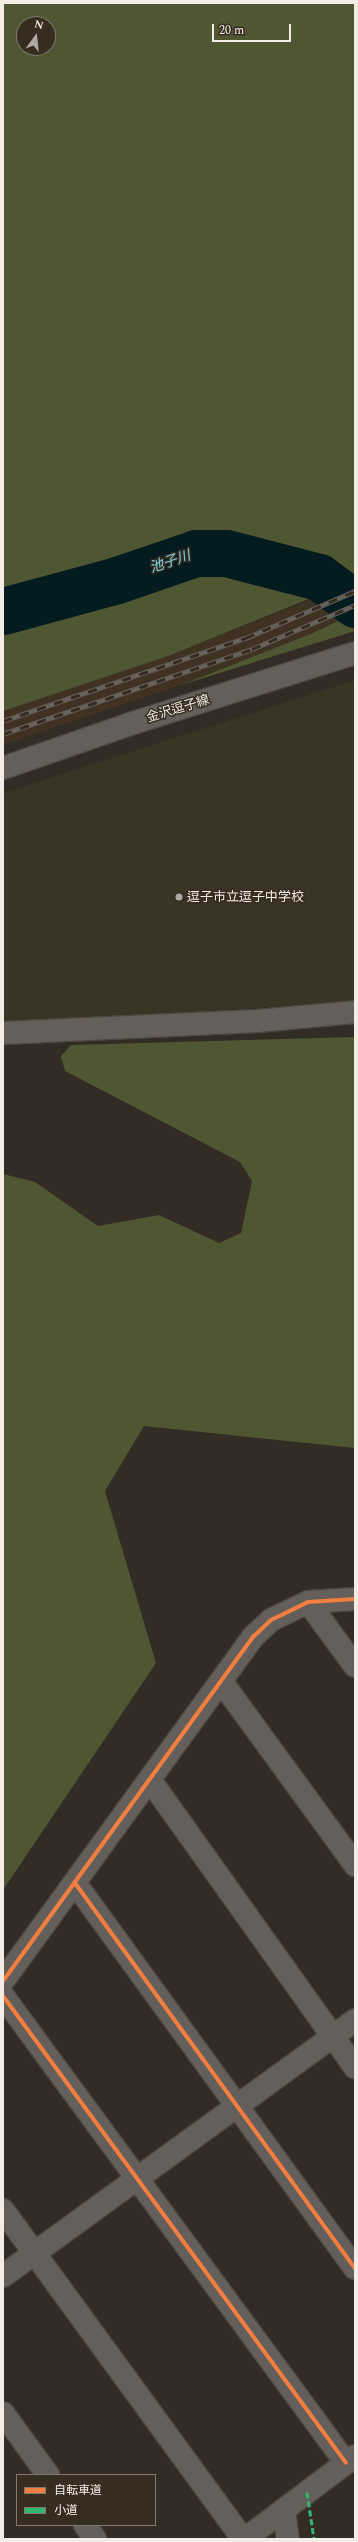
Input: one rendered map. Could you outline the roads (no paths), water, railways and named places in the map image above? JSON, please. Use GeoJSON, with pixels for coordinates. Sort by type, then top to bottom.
{"type":"FeatureCollection","features":[{"type":"Feature","properties":{"kind":"street","name":"金沢逗子線"},"geometry":{"type":"LineString","coordinates":[[3,768],[130,724],[355,653]]}},
{"type":"Feature","properties":{"kind":"street"},"geometry":{"type":"LineString","coordinates":[[3,1033],[257,1021],[355,1012]]}},
{"type":"Feature","properties":{"kind":"street"},"geometry":{"type":"LineString","coordinates":[[3,1981],[254,1636],[271,1620],[308,1602],[355,1599]]}},
{"type":"Feature","properties":{"kind":"street"},"geometry":{"type":"LineString","coordinates":[[308,1602],[355,1666]]}},
{"type":"Feature","properties":{"kind":"street"},"geometry":{"type":"LineString","coordinates":[[222,1682],[355,1864]]}},
{"type":"Feature","properties":{"kind":"street"},"geometry":{"type":"LineString","coordinates":[[150,1780],[355,2067]]}},
{"type":"Feature","properties":{"kind":"street"},"geometry":{"type":"LineString","coordinates":[[75,1883],[238,2105],[355,2268]]}},
{"type":"Feature","properties":{"kind":"street"},"geometry":{"type":"LineString","coordinates":[[3,1996],[137,2178],[350,2459],[284,2512],[244,2539],[3,2210]]}},
{"type":"Feature","properties":{"kind":"street"},"geometry":{"type":"LineString","coordinates":[[3,2276],[355,2020]]}},
{"type":"Feature","properties":{"kind":"street"},"geometry":{"type":"LineString","coordinates":[[3,2413],[47,2474]]}},
{"type":"Feature","properties":{"kind":"street"},"geometry":{"type":"LineString","coordinates":[[284,2512],[288,2539]]}},
{"type":"Feature","properties":{"kind":"street"},"geometry":{"type":"LineString","coordinates":[[86,2526],[95,2539]]}},
{"type":"Feature","properties":{"kind":"waterway","name":"池子川"},"geometry":{"type":"LineString","coordinates":[[3,611],[117,580],[196,553],[226,553],[319,577],[355,604]]}},
{"type":"Feature","properties":{"kind":"railway"},"geometry":{"type":"LineString","coordinates":[[3,721],[246,638],[355,591]]}},
{"type":"Feature","properties":{"kind":"railway"},"geometry":{"type":"LineString","coordinates":[[3,734],[252,649],[355,605]]}},
{"type":"Feature","properties":{"kind":"place","name":"逗子市立逗子中学校"},"geometry":{"type":"Point","coordinates":[179,897]}}]}
